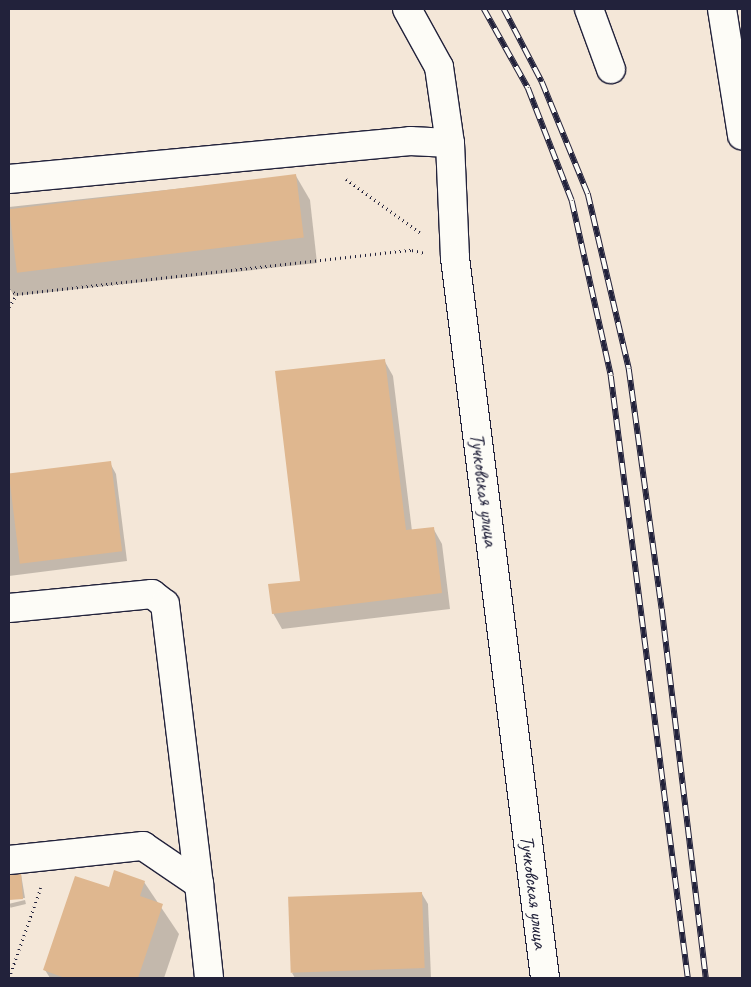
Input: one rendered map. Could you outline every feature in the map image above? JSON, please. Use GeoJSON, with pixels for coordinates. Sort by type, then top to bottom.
{"type":"FeatureCollection","features":[{"type":"Feature","properties":{"kind":"street","name":"Тучковская улица"},"geometry":{"type":"LineString","coordinates":[[407,9],[439,67],[450,143],[455,258],[545,978]]}},
{"type":"Feature","properties":{"kind":"street"},"geometry":{"type":"LineString","coordinates":[[589,9],[611,68]]}},
{"type":"Feature","properties":{"kind":"street"},"geometry":{"type":"LineString","coordinates":[[722,9],[738,73],[742,134]]}},
{"type":"Feature","properties":{"kind":"street"},"geometry":{"type":"LineString","coordinates":[[9,179],[410,141],[450,143]]}},
{"type":"Feature","properties":{"kind":"street"},"geometry":{"type":"LineString","coordinates":[[9,608],[152,594],[164,604],[209,978]]}},
{"type":"Feature","properties":{"kind":"street"},"geometry":{"type":"LineString","coordinates":[[9,860],[143,846],[199,884]]}},
{"type":"Feature","properties":{"kind":"path"},"geometry":{"type":"LineString","coordinates":[[307,151],[455,258]]}},
{"type":"Feature","properties":{"kind":"path"},"geometry":{"type":"LineString","coordinates":[[9,290],[18,294],[412,250],[455,258]]}},
{"type":"Feature","properties":{"kind":"path"},"geometry":{"type":"LineString","coordinates":[[9,308],[18,294]]}},
{"type":"Feature","properties":{"kind":"path"},"geometry":{"type":"LineString","coordinates":[[9,978],[52,857]]}},
{"type":"Feature","properties":{"kind":"building"},"geometry":{"type":"Polygon","coordinates":[[[296,174],[304,238],[17,273],[9,209],[296,174]]]}},
{"type":"Feature","properties":{"kind":"building"},"geometry":{"type":"Polygon","coordinates":[[[385,359],[406,530],[434,527],[442,593],[272,614],[268,584],[300,581],[275,371],[385,359]]]}},
{"type":"Feature","properties":{"kind":"building"},"geometry":{"type":"Polygon","coordinates":[[[111,461],[122,551],[20,564],[9,474],[111,461]]]}},
{"type":"Feature","properties":{"kind":"building"},"geometry":{"type":"Polygon","coordinates":[[[114,870],[145,881],[140,896],[163,904],[138,978],[65,978],[43,970],[75,876],[109,887],[114,870]]]}},
{"type":"Feature","properties":{"kind":"building"},"geometry":{"type":"Polygon","coordinates":[[[21,873],[23,899],[9,900],[9,874],[21,873]]]}},
{"type":"Feature","properties":{"kind":"building"},"geometry":{"type":"Polygon","coordinates":[[[422,892],[425,968],[291,973],[288,897],[422,892]]]}},
{"type":"Feature","properties":{"kind":"railway"},"geometry":{"type":"LineString","coordinates":[[484,9],[528,88],[572,201],[611,376],[688,978]]}},
{"type":"Feature","properties":{"kind":"railway"},"geometry":{"type":"LineString","coordinates":[[504,9],[542,82],[588,194],[629,369],[662,609],[706,978]]}}]}
